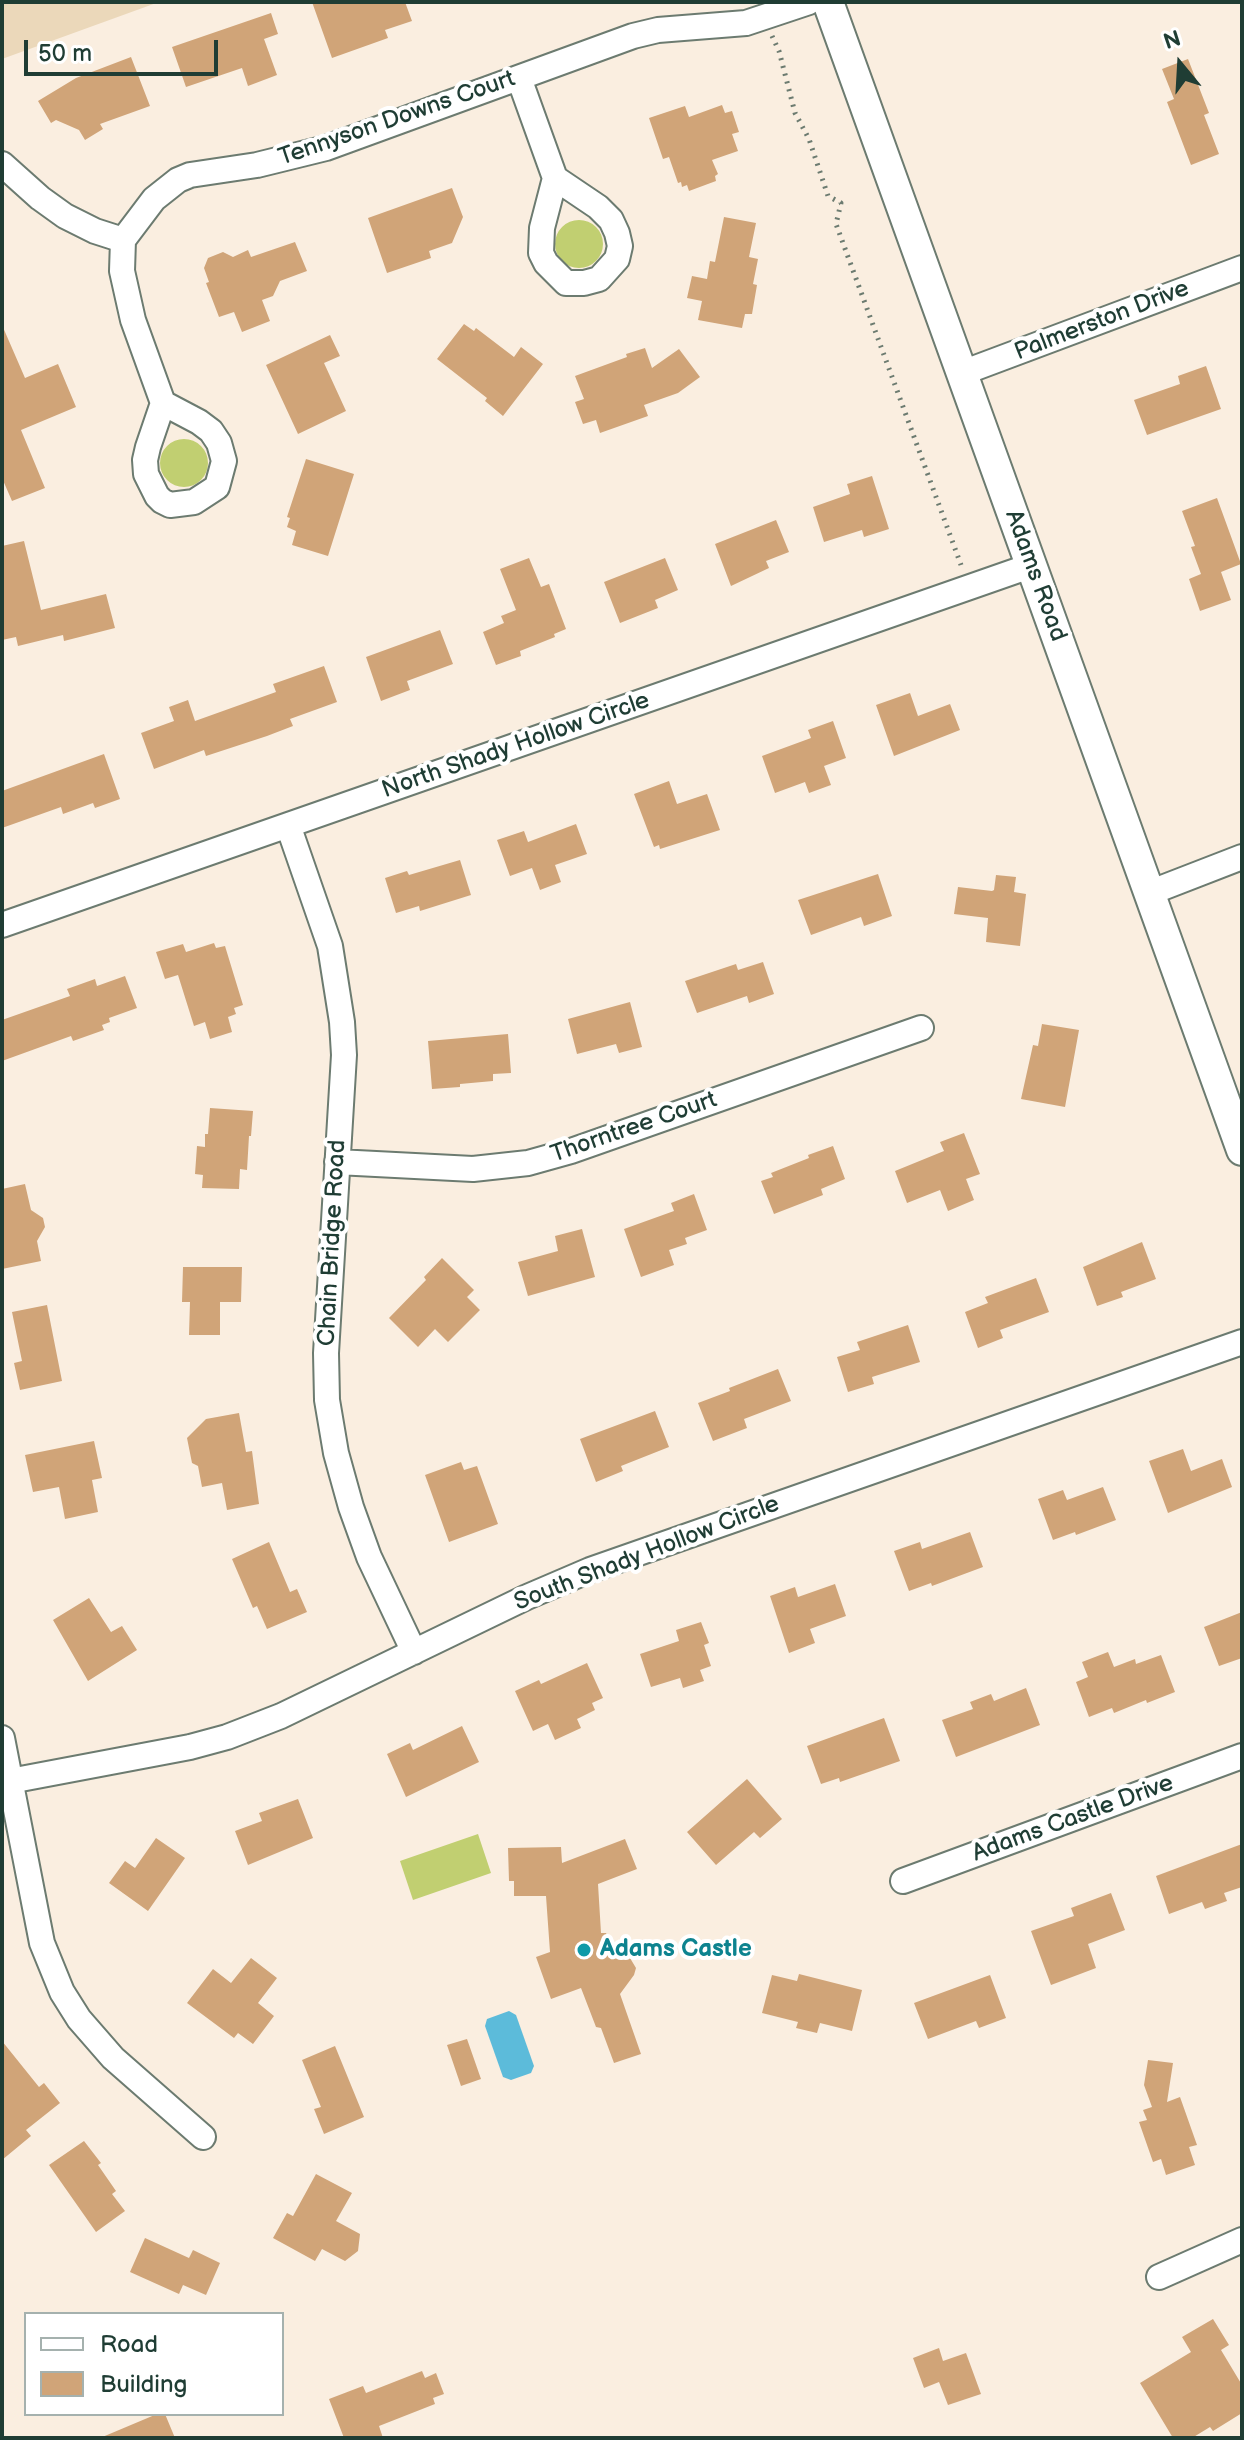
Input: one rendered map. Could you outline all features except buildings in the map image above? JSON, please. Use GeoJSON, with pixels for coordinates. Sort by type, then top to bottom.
{"type":"FeatureCollection","features":[{"type":"Feature","properties":{"kind":"street","name":"Tennyson Downs Court"},"geometry":{"type":"LineString","coordinates":[[123,240],[154,199],[190,175],[257,165],[326,148],[633,36],[658,30],[746,23],[809,2]]}},
{"type":"Feature","properties":{"kind":"street","name":"Adams Road"},"geometry":{"type":"LineString","coordinates":[[828,2],[1242,1150]]}},
{"type":"Feature","properties":{"kind":"street"},"geometry":{"type":"LineString","coordinates":[[519,78],[555,178]]}},
{"type":"Feature","properties":{"kind":"street"},"geometry":{"type":"LineString","coordinates":[[2,164],[65,216],[123,240],[122,271],[126,296],[163,403]]}},
{"type":"Feature","properties":{"kind":"street","name":"Palmerston Drive"},"geometry":{"type":"LineString","coordinates":[[962,373],[1242,268]]}},
{"type":"Feature","properties":{"kind":"street","name":"North Shady Hollow Circle"},"geometry":{"type":"LineString","coordinates":[[2,925],[1030,566]]}},
{"type":"Feature","properties":{"kind":"street","name":"Chain Bridge Road"},"geometry":{"type":"LineString","coordinates":[[288,825],[330,946],[338,989],[344,1055],[326,1353],[329,1413],[351,1507],[369,1557],[414,1652]]}},
{"type":"Feature","properties":{"kind":"street"},"geometry":{"type":"LineString","coordinates":[[1149,893],[1242,857]]}},
{"type":"Feature","properties":{"kind":"street","name":"Thorntree Court"},"geometry":{"type":"LineString","coordinates":[[337,1162],[473,1169],[528,1163],[571,1151],[921,1028]]}},
{"type":"Feature","properties":{"kind":"street","name":"South Shady Hollow Circle"},"geometry":{"type":"LineString","coordinates":[[10,1781],[190,1747],[227,1737],[281,1716],[527,1597],[590,1570],[1242,1342]]}},
{"type":"Feature","properties":{"kind":"street"},"geometry":{"type":"LineString","coordinates":[[2,1738],[42,1943],[62,1992],[79,2019],[113,2058],[203,2137]]}},
{"type":"Feature","properties":{"kind":"street","name":"Adams Castle Drive"},"geometry":{"type":"LineString","coordinates":[[903,1881],[1242,1756]]}},
{"type":"Feature","properties":{"kind":"street"},"geometry":{"type":"LineString","coordinates":[[1159,2277],[1242,2240]]}},
{"type":"Feature","properties":{"kind":"path"},"geometry":{"type":"LineString","coordinates":[[772,37],[779,51],[795,113],[809,139],[828,196],[841,203],[836,224],[962,569]]}},
{"type":"Feature","properties":{"kind":"shaded area"},"geometry":{"type":"Polygon","coordinates":[[[2,2],[159,2],[2,59],[2,2]]]}},
{"type":"Feature","properties":{"kind":"green space"},"geometry":{"type":"Polygon","coordinates":[[[579,220],[596,227],[603,244],[596,261],[579,268],[562,261],[555,244],[562,227],[579,220]]]}},
{"type":"Feature","properties":{"kind":"green space"},"geometry":{"type":"Polygon","coordinates":[[[184,439],[201,446],[208,463],[201,480],[184,487],[167,480],[160,463],[167,446],[184,439]]]}},
{"type":"Feature","properties":{"kind":"green space"},"geometry":{"type":"Polygon","coordinates":[[[478,1834],[491,1873],[413,1900],[400,1861],[478,1834]]]}},
{"type":"Feature","properties":{"kind":"water"},"geometry":{"type":"Polygon","coordinates":[[[509,2011],[516,2015],[534,2066],[531,2073],[511,2080],[503,2077],[485,2026],[487,2019],[509,2011]]]}},
{"type":"Feature","properties":{"kind":"place","name":"Adams Castle"},"geometry":{"type":"Point","coordinates":[584,1950]}}]}
